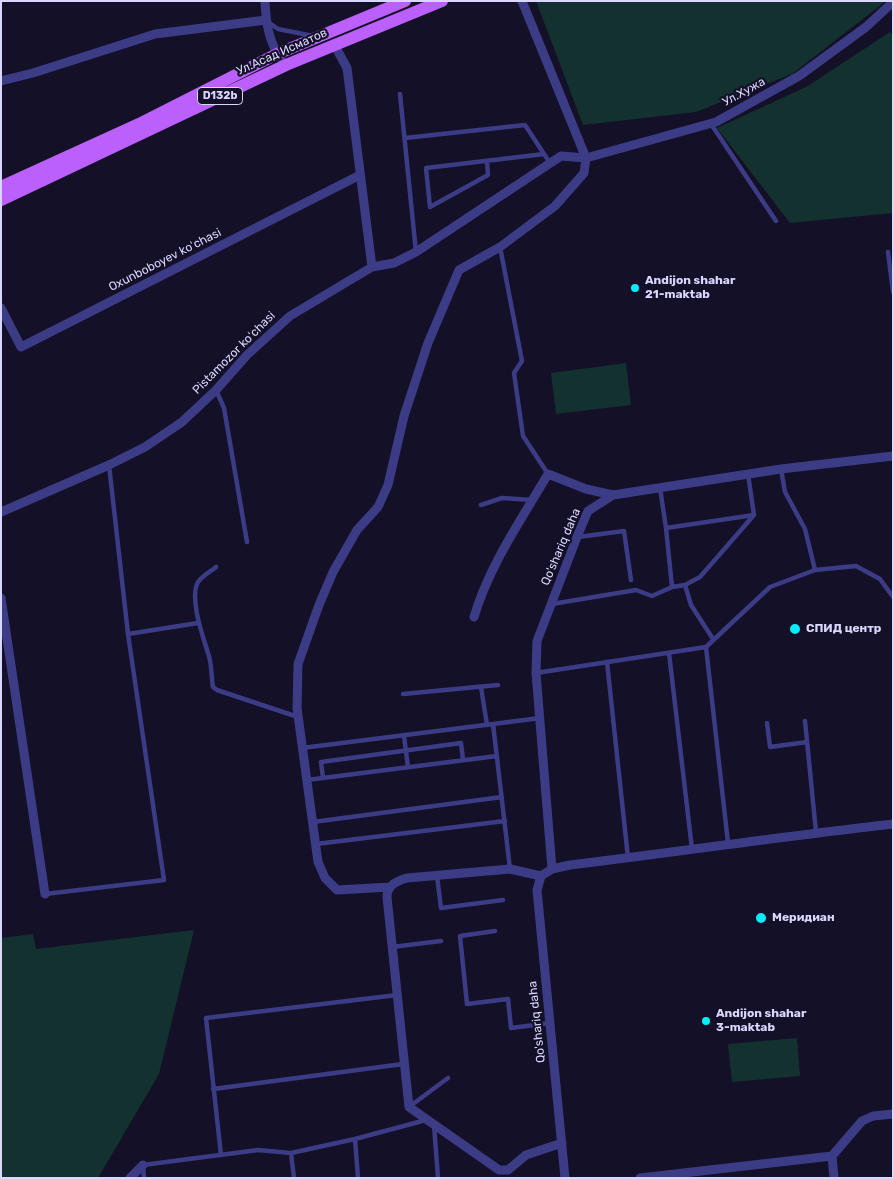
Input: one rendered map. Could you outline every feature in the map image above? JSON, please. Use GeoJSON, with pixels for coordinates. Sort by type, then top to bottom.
{"type":"FeatureCollection","features":[{"type":"Feature","properties":{"kind":"main road","name":"Ул.Асад Исматов"},"geometry":{"type":"LineString","coordinates":[[1,187],[139,124],[316,36],[404,1]]}},
{"type":"Feature","properties":{"kind":"main road","name":"Ул.Асад Исматов"},"geometry":{"type":"LineString","coordinates":[[1,200],[286,65],[442,1]]}},
{"type":"Feature","properties":{"kind":"street"},"geometry":{"type":"LineString","coordinates":[[265,1],[266,20],[278,54],[286,65]]}},
{"type":"Feature","properties":{"kind":"street"},"geometry":{"type":"LineString","coordinates":[[522,1],[586,158],[584,173],[555,206],[500,247],[458,270],[428,342],[404,416],[388,485],[378,507],[357,530],[333,572],[319,605],[298,664],[298,717],[318,862],[325,878],[337,890],[390,887],[399,880],[510,869],[541,876],[552,870],[570,865],[728,843],[893,824]]}},
{"type":"Feature","properties":{"kind":"street","name":"Ул.Хужа"},"geometry":{"type":"LineString","coordinates":[[586,158],[711,124],[799,76],[866,27],[893,2]]}},
{"type":"Feature","properties":{"kind":"street"},"geometry":{"type":"LineString","coordinates":[[1,81],[33,73],[155,34],[266,20]]}},
{"type":"Feature","properties":{"kind":"street"},"geometry":{"type":"LineString","coordinates":[[334,44],[347,68],[372,267]]}},
{"type":"Feature","properties":{"kind":"street","name":"Pistamozor koʻchasi"},"geometry":{"type":"LineString","coordinates":[[1,512],[109,466],[145,446],[182,422],[216,390],[247,355],[290,316],[372,267],[394,263],[416,252],[561,156],[586,158]]}},
{"type":"Feature","properties":{"kind":"street","name":"Oxunboboyev koʻchasi"},"geometry":{"type":"LineString","coordinates":[[1,308],[22,348],[360,175]]}},
{"type":"Feature","properties":{"kind":"street","name":"Qo'shariq daha"},"geometry":{"type":"LineString","coordinates":[[552,870],[536,673],[537,641],[588,511],[613,494],[781,469],[893,456]]}},
{"type":"Feature","properties":{"kind":"street"},"geometry":{"type":"LineString","coordinates":[[474,617],[481,592],[548,474],[586,489],[613,494]]}},
{"type":"Feature","properties":{"kind":"street"},"geometry":{"type":"LineString","coordinates":[[1,598],[45,894]]}},
{"type":"Feature","properties":{"kind":"street"},"geometry":{"type":"LineString","coordinates":[[1,662],[11,660]]}},
{"type":"Feature","properties":{"kind":"street","name":"Qo'shariq daha"},"geometry":{"type":"LineString","coordinates":[[541,876],[537,890],[566,1178]]}},
{"type":"Feature","properties":{"kind":"street"},"geometry":{"type":"LineString","coordinates":[[390,887],[387,897],[409,1108],[489,1166],[508,1174],[526,1155],[562,1143]]}},
{"type":"Feature","properties":{"kind":"street"},"geometry":{"type":"LineString","coordinates":[[640,1178],[720,1173],[832,1156],[862,1121],[873,1116],[893,1114]]}},
{"type":"Feature","properties":{"kind":"street"},"geometry":{"type":"LineString","coordinates":[[832,1156],[834,1178]]}},
{"type":"Feature","properties":{"kind":"street"},"geometry":{"type":"LineString","coordinates":[[130,1178],[142,1165]]}},
{"type":"Feature","properties":{"kind":"lane"},"geometry":{"type":"LineString","coordinates":[[266,20],[278,29],[316,36]]}},
{"type":"Feature","properties":{"kind":"lane"},"geometry":{"type":"LineString","coordinates":[[400,94],[416,252]]}},
{"type":"Feature","properties":{"kind":"lane"},"geometry":{"type":"LineString","coordinates":[[711,124],[776,221]]}},
{"type":"Feature","properties":{"kind":"lane"},"geometry":{"type":"LineString","coordinates":[[405,138],[526,125],[550,163]]}},
{"type":"Feature","properties":{"kind":"lane"},"geometry":{"type":"LineString","coordinates":[[487,160],[488,175],[430,207],[426,168],[487,160],[544,154]]}},
{"type":"Feature","properties":{"kind":"lane"},"geometry":{"type":"LineString","coordinates":[[500,247],[522,361],[514,373],[523,436],[548,474]]}},
{"type":"Feature","properties":{"kind":"lane"},"geometry":{"type":"LineString","coordinates":[[888,252],[893,292]]}},
{"type":"Feature","properties":{"kind":"lane"},"geometry":{"type":"LineString","coordinates":[[216,390],[224,408],[246,542]]}},
{"type":"Feature","properties":{"kind":"lane"},"geometry":{"type":"LineString","coordinates":[[45,894],[164,880],[128,634],[109,466]]}},
{"type":"Feature","properties":{"kind":"lane"},"geometry":{"type":"LineString","coordinates":[[781,469],[785,492],[805,529],[815,570]]}},
{"type":"Feature","properties":{"kind":"lane"},"geometry":{"type":"LineString","coordinates":[[550,604],[636,590],[652,596],[672,587],[685,586],[700,577],[754,515],[748,474]]}},
{"type":"Feature","properties":{"kind":"lane"},"geometry":{"type":"LineString","coordinates":[[660,488],[672,587]]}},
{"type":"Feature","properties":{"kind":"lane"},"geometry":{"type":"LineString","coordinates":[[481,505],[502,498],[533,500]]}},
{"type":"Feature","properties":{"kind":"lane"},"geometry":{"type":"LineString","coordinates":[[666,528],[754,515]]}},
{"type":"Feature","properties":{"kind":"lane"},"geometry":{"type":"LineString","coordinates":[[577,537],[624,531],[631,580]]}},
{"type":"Feature","properties":{"kind":"lane"},"geometry":{"type":"LineString","coordinates":[[536,673],[706,647],[770,587],[815,570],[856,566],[880,579],[893,596]]}},
{"type":"Feature","properties":{"kind":"lane"},"geometry":{"type":"LineString","coordinates":[[216,567],[203,576],[197,584],[198,623],[209,653],[213,687],[298,717]]}},
{"type":"Feature","properties":{"kind":"lane"},"geometry":{"type":"LineString","coordinates":[[685,586],[691,605],[713,639]]}},
{"type":"Feature","properties":{"kind":"lane"},"geometry":{"type":"LineString","coordinates":[[128,634],[198,623]]}},
{"type":"Feature","properties":{"kind":"lane"},"geometry":{"type":"LineString","coordinates":[[706,647],[728,843]]}},
{"type":"Feature","properties":{"kind":"lane"},"geometry":{"type":"LineString","coordinates":[[670,653],[692,849]]}},
{"type":"Feature","properties":{"kind":"lane"},"geometry":{"type":"LineString","coordinates":[[607,662],[628,858]]}},
{"type":"Feature","properties":{"kind":"lane"},"geometry":{"type":"LineString","coordinates":[[403,694],[498,685]]}},
{"type":"Feature","properties":{"kind":"lane"},"geometry":{"type":"LineString","coordinates":[[481,687],[486,725]]}},
{"type":"Feature","properties":{"kind":"lane"},"geometry":{"type":"LineString","coordinates":[[302,748],[540,718]]}},
{"type":"Feature","properties":{"kind":"lane"},"geometry":{"type":"LineString","coordinates":[[805,721],[816,832]]}},
{"type":"Feature","properties":{"kind":"lane"},"geometry":{"type":"LineString","coordinates":[[767,723],[770,747],[807,742]]}},
{"type":"Feature","properties":{"kind":"lane"},"geometry":{"type":"LineString","coordinates":[[493,724],[510,869]]}},
{"type":"Feature","properties":{"kind":"lane"},"geometry":{"type":"LineString","coordinates":[[404,736],[408,767]]}},
{"type":"Feature","properties":{"kind":"lane"},"geometry":{"type":"LineString","coordinates":[[323,778],[321,762],[461,743],[463,760]]}},
{"type":"Feature","properties":{"kind":"lane"},"geometry":{"type":"LineString","coordinates":[[307,780],[497,756]]}},
{"type":"Feature","properties":{"kind":"lane"},"geometry":{"type":"LineString","coordinates":[[313,822],[502,797]]}},
{"type":"Feature","properties":{"kind":"lane"},"geometry":{"type":"LineString","coordinates":[[316,844],[504,821]]}},
{"type":"Feature","properties":{"kind":"lane"},"geometry":{"type":"LineString","coordinates":[[437,876],[441,908],[503,900]]}},
{"type":"Feature","properties":{"kind":"lane"},"geometry":{"type":"LineString","coordinates":[[495,931],[460,936],[467,1004],[508,999],[511,1028],[550,1023]]}},
{"type":"Feature","properties":{"kind":"lane"},"geometry":{"type":"LineString","coordinates":[[392,947],[441,941]]}},
{"type":"Feature","properties":{"kind":"lane"},"geometry":{"type":"LineString","coordinates":[[221,1155],[206,1018],[397,995]]}},
{"type":"Feature","properties":{"kind":"lane"},"geometry":{"type":"LineString","coordinates":[[213,1088],[403,1064]]}},
{"type":"Feature","properties":{"kind":"lane"},"geometry":{"type":"LineString","coordinates":[[409,1108],[448,1078]]}},
{"type":"Feature","properties":{"kind":"lane"},"geometry":{"type":"LineString","coordinates":[[144,1178],[142,1165],[258,1150],[291,1153],[430,1123],[438,1178]]}},
{"type":"Feature","properties":{"kind":"lane"},"geometry":{"type":"LineString","coordinates":[[354,1139],[358,1178]]}},
{"type":"Feature","properties":{"kind":"lane"},"geometry":{"type":"LineString","coordinates":[[291,1153],[294,1178]]}},
{"type":"Feature","properties":{"kind":"green space"},"geometry":{"type":"Polygon","coordinates":[[[536,1],[886,1],[792,74],[696,112],[583,125],[536,1]]]}},
{"type":"Feature","properties":{"kind":"green space"},"geometry":{"type":"Polygon","coordinates":[[[890,32],[893,36],[893,213],[790,223],[717,128],[806,87],[890,32]]]}},
{"type":"Feature","properties":{"kind":"green space"},"geometry":{"type":"Polygon","coordinates":[[[626,363],[631,405],[556,414],[551,373],[626,363]]]}},
{"type":"Feature","properties":{"kind":"green space"},"geometry":{"type":"Polygon","coordinates":[[[194,930],[159,1074],[98,1178],[1,1178],[1,938],[33,934],[36,949],[194,930]]]}},
{"type":"Feature","properties":{"kind":"green space"},"geometry":{"type":"Polygon","coordinates":[[[797,1038],[800,1076],[732,1082],[728,1044],[797,1038]]]}},
{"type":"Feature","properties":{"kind":"place","name":"Andijon shahar 21-maktab"},"geometry":{"type":"Point","coordinates":[635,288]}},
{"type":"Feature","properties":{"kind":"place","name":"СПИД центр"},"geometry":{"type":"Point","coordinates":[795,629]}},
{"type":"Feature","properties":{"kind":"place","name":"Меридиан"},"geometry":{"type":"Point","coordinates":[761,918]}},
{"type":"Feature","properties":{"kind":"place","name":"Andijon shahar 3-maktab"},"geometry":{"type":"Point","coordinates":[706,1021]}}]}
